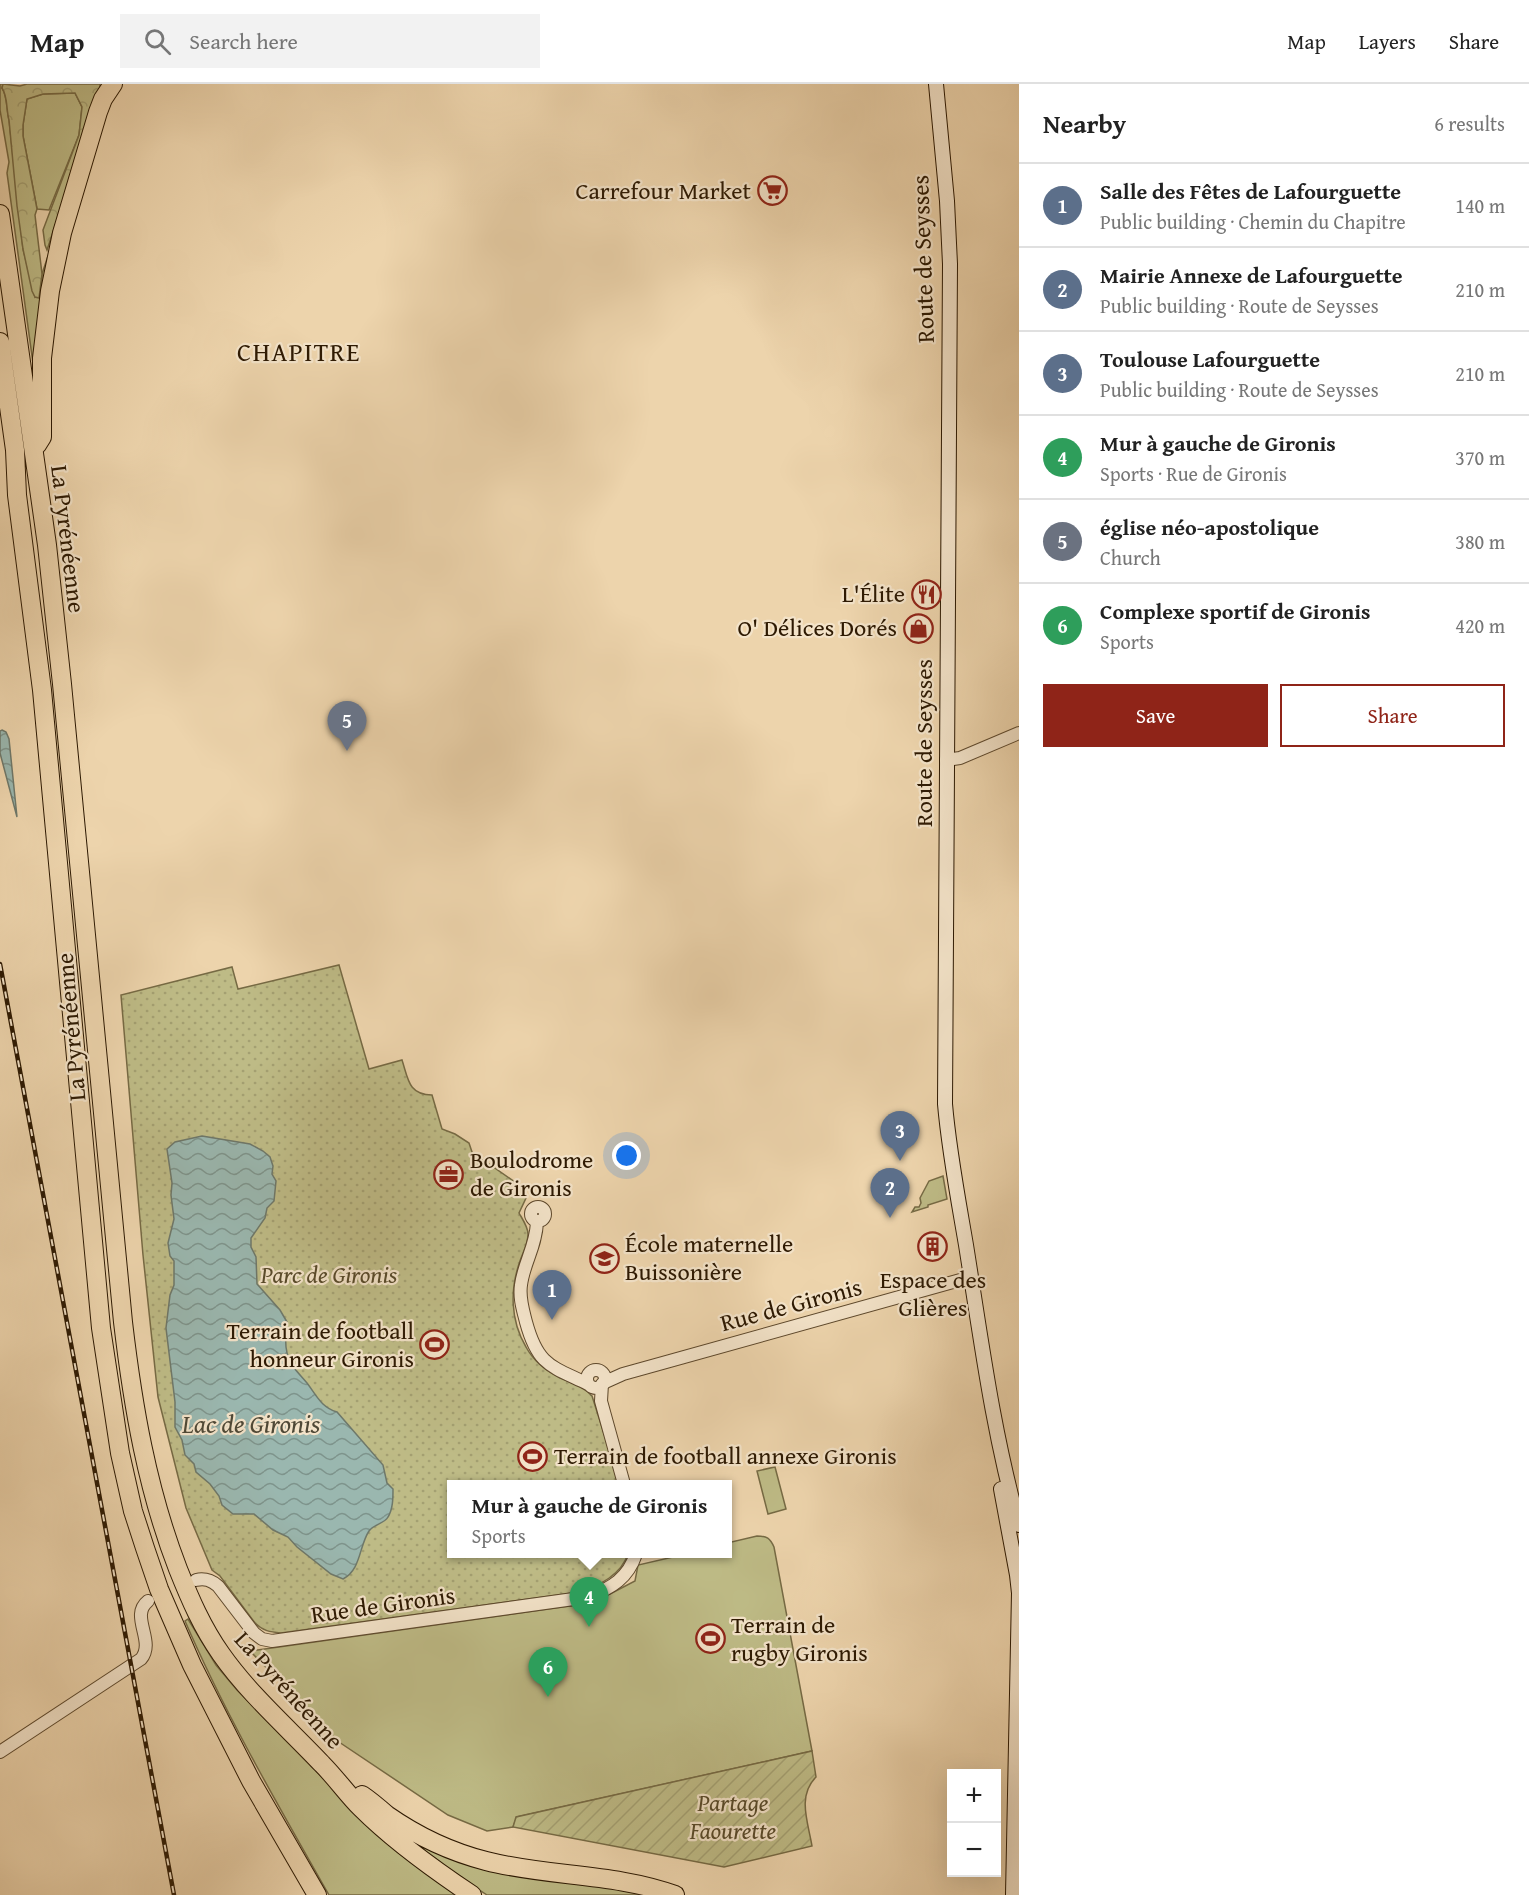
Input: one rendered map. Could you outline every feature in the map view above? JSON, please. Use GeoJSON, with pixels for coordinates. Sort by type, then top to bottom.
{"type":"FeatureCollection","features":[{"type":"Feature","properties":{"kind":"highway"},"geometry":{"type":"LineString","coordinates":[[33,453],[42,436],[42,358],[45,319],[55,262],[99,112],[113,84]]}},
{"type":"Feature","properties":{"kind":"highway","name":"La Pyrénéenne"},"geometry":{"type":"LineString","coordinates":[[0,214],[47,545],[72,776],[123,1322],[131,1394],[140,1443],[166,1538],[201,1622],[239,1678],[336,1778]]}},
{"type":"Feature","properties":{"kind":"highway","name":"La Pyrénéenne"},"geometry":{"type":"LineString","coordinates":[[0,342],[15,450],[17,495],[42,690],[100,1328],[120,1453],[133,1510],[145,1548],[159,1589],[188,1656],[251,1781],[316,1895]]}},
{"type":"Feature","properties":{"kind":"highway"},"geometry":{"type":"LineString","coordinates":[[0,429],[4,453],[17,495]]}},
{"type":"Feature","properties":{"kind":"highway"},"geometry":{"type":"LineString","coordinates":[[336,1778],[359,1807],[374,1820],[419,1857],[472,1895]]}},
{"type":"Feature","properties":{"kind":"highway"},"geometry":{"type":"LineString","coordinates":[[336,1778],[409,1829],[463,1854],[507,1866],[631,1884],[675,1895]]}},
{"type":"Feature","properties":{"kind":"main road","name":"Route de Seysses"},"geometry":{"type":"LineString","coordinates":[[936,84],[950,252],[945,1104],[990,1400],[998,1470],[1019,1593],[1014,1747],[1013,1895]]}},
{"type":"Feature","properties":{"kind":"main road","name":"Route de Seysses"},"geometry":{"type":"LineString","coordinates":[[990,1400],[1006,1477],[1019,1525]]}},
{"type":"Feature","properties":{"kind":"main road","name":"Route de Seysses"},"geometry":{"type":"LineString","coordinates":[[1013,1895],[1019,1864]]}},
{"type":"Feature","properties":{"kind":"street"},"geometry":{"type":"LineString","coordinates":[[946,759],[960,758],[1019,733]]}},
{"type":"Feature","properties":{"kind":"street","name":"Rue de Gironis"},"geometry":{"type":"LineString","coordinates":[[537,1227],[536,1241],[521,1285],[522,1303],[535,1350],[558,1371],[596,1381],[971,1277]]}},
{"type":"Feature","properties":{"kind":"street"},"geometry":{"type":"LineString","coordinates":[[596,1381],[623,1480]]}},
{"type":"Feature","properties":{"kind":"street","name":"Rue de Gironis"},"geometry":{"type":"LineString","coordinates":[[600,1592],[620,1575],[628,1558]]}},
{"type":"Feature","properties":{"kind":"street","name":"Rue de Gironis"},"geometry":{"type":"LineString","coordinates":[[196,1580],[212,1581],[254,1633],[262,1639],[272,1641],[588,1597],[612,1587],[629,1570],[634,1558]]}},
{"type":"Feature","properties":{"kind":"street"},"geometry":{"type":"LineString","coordinates":[[0,1752],[141,1659],[146,1651],[147,1643],[141,1614],[144,1604],[148,1601]]}},
{"type":"Feature","properties":{"kind":"green space"},"geometry":{"type":"Polygon","coordinates":[[[0,84],[3,84],[9,120],[23,249],[35,297],[41,291],[42,274],[48,256],[35,378],[7,173],[9,162],[0,110],[0,84]]]}},
{"type":"Feature","properties":{"kind":"green space"},"geometry":{"type":"Polygon","coordinates":[[[3,84],[20,86],[27,84],[100,84],[47,250],[43,230],[79,135],[82,107],[75,93],[43,94],[27,99],[23,136],[37,209],[35,215],[42,274],[39,298],[35,297],[32,291],[23,249],[3,84]]]}},
{"type":"Feature","properties":{"kind":"green space"},"geometry":{"type":"Polygon","coordinates":[[[75,93],[82,107],[79,135],[49,210],[37,209],[23,136],[27,99],[43,94],[75,93]]]}},
{"type":"Feature","properties":{"kind":"green space","name":"Parc de Gironis"},"geometry":{"type":"Polygon","coordinates":[[[339,965],[369,1069],[402,1060],[414,1089],[432,1095],[442,1129],[469,1143],[472,1152],[522,1187],[527,1196],[519,1213],[528,1234],[514,1282],[513,1304],[517,1326],[529,1352],[540,1365],[581,1387],[592,1396],[619,1480],[447,1480],[447,1558],[626,1558],[615,1573],[602,1582],[580,1592],[281,1633],[270,1632],[255,1623],[220,1576],[212,1570],[186,1508],[158,1397],[143,1255],[121,995],[232,967],[238,989],[339,965]]]}},
{"type":"Feature","properties":{"kind":"green space"},"geometry":{"type":"Polygon","coordinates":[[[943,1176],[947,1199],[912,1212],[915,1207],[919,1207],[920,1198],[929,1181],[943,1176]]]}},
{"type":"Feature","properties":{"kind":"green space"},"geometry":{"type":"Polygon","coordinates":[[[775,1467],[786,1509],[768,1514],[757,1471],[775,1467]]]}},
{"type":"Feature","properties":{"kind":"green space"},"geometry":{"type":"Polygon","coordinates":[[[763,1536],[771,1541],[774,1547],[812,1751],[517,1817],[513,1827],[487,1831],[448,1815],[339,1742],[250,1651],[584,1604],[635,1581],[638,1565],[669,1558],[732,1558],[732,1542],[763,1536]]]}},
{"type":"Feature","properties":{"kind":"green space"},"geometry":{"type":"Polygon","coordinates":[[[188,1619],[216,1665],[237,1690],[350,1806],[461,1895],[329,1895],[235,1726],[185,1621],[188,1619]]]}},
{"type":"Feature","properties":{"kind":"green space","name":"Partage Faourette"},"geometry":{"type":"Polygon","coordinates":[[[812,1751],[816,1777],[807,1792],[805,1810],[812,1846],[724,1867],[513,1827],[516,1817],[812,1751]]]}},
{"type":"Feature","properties":{"kind":"green space"},"geometry":{"type":"Polygon","coordinates":[[[407,1838],[653,1895],[487,1895],[430,1857],[407,1838]]]}},
{"type":"Feature","properties":{"kind":"water"},"geometry":{"type":"Polygon","coordinates":[[[0,731],[6,732],[9,739],[17,817],[0,753],[0,731]]]}},
{"type":"Feature","properties":{"kind":"water","name":"Lac de Gironis"},"geometry":{"type":"Polygon","coordinates":[[[202,1136],[250,1144],[270,1157],[273,1166],[272,1174],[276,1181],[274,1201],[267,1208],[265,1218],[251,1238],[251,1247],[256,1257],[257,1284],[280,1310],[287,1322],[286,1350],[292,1365],[320,1400],[337,1412],[383,1465],[387,1483],[393,1489],[392,1507],[388,1517],[369,1531],[353,1570],[343,1579],[331,1574],[288,1537],[273,1530],[254,1514],[233,1514],[222,1505],[219,1496],[210,1484],[196,1472],[194,1464],[185,1455],[182,1440],[175,1427],[175,1402],[166,1328],[170,1295],[174,1285],[174,1261],[170,1256],[168,1243],[174,1219],[167,1149],[175,1142],[202,1136]]]}},
{"type":"Feature","properties":{"kind":"railway"},"geometry":{"type":"LineString","coordinates":[[0,964],[174,1895]]}},
{"type":"Feature","properties":{"kind":"place","name":"Carrefour Market"},"geometry":{"type":"Point","coordinates":[772,191]}},
{"type":"Feature","properties":{"kind":"place","name":"L'Élite"},"geometry":{"type":"Point","coordinates":[926,594]}},
{"type":"Feature","properties":{"kind":"place","name":"O' Délices Dorés"},"geometry":{"type":"Point","coordinates":[918,628]}},
{"type":"Feature","properties":{"kind":"place","name":"église néo-apostolique"},"geometry":{"type":"Point","coordinates":[347,751]}},
{"type":"Feature","properties":{"kind":"place","name":"Toulouse Lafourguette"},"geometry":{"type":"Point","coordinates":[900,1161]}},
{"type":"Feature","properties":{"kind":"place","name":"Boulodrome de Gironis"},"geometry":{"type":"Point","coordinates":[449,1174]}},
{"type":"Feature","properties":{"kind":"place","name":"Mairie Annexe de Lafourguette"},"geometry":{"type":"Point","coordinates":[890,1218]}},
{"type":"Feature","properties":{"kind":"place","name":"Espace des Glières"},"geometry":{"type":"Point","coordinates":[933,1247]}},
{"type":"Feature","properties":{"kind":"place","name":"École maternelle Buissonière"},"geometry":{"type":"Point","coordinates":[604,1258]}},
{"type":"Feature","properties":{"kind":"place","name":"Salle des Fêtes de Lafourguette"},"geometry":{"type":"Point","coordinates":[552,1320]}},
{"type":"Feature","properties":{"kind":"place","name":"Terrain de football honneur Gironis"},"geometry":{"type":"Point","coordinates":[435,1345]}},
{"type":"Feature","properties":{"kind":"place","name":"Terrain de football annexe Gironis"},"geometry":{"type":"Point","coordinates":[533,1456]}},
{"type":"Feature","properties":{"kind":"place","name":"Mur à gauche de Gironis"},"geometry":{"type":"Point","coordinates":[589,1627]}},
{"type":"Feature","properties":{"kind":"place","name":"Terrain de rugby Gironis"},"geometry":{"type":"Point","coordinates":[710,1639]}},
{"type":"Feature","properties":{"kind":"place","name":"Complexe sportif de Gironis"},"geometry":{"type":"Point","coordinates":[548,1697]}},
{"type":"Feature","properties":{"kind":"district","name":"CHAPITRE"},"geometry":{"type":"Point","coordinates":[299,352]}}]}
